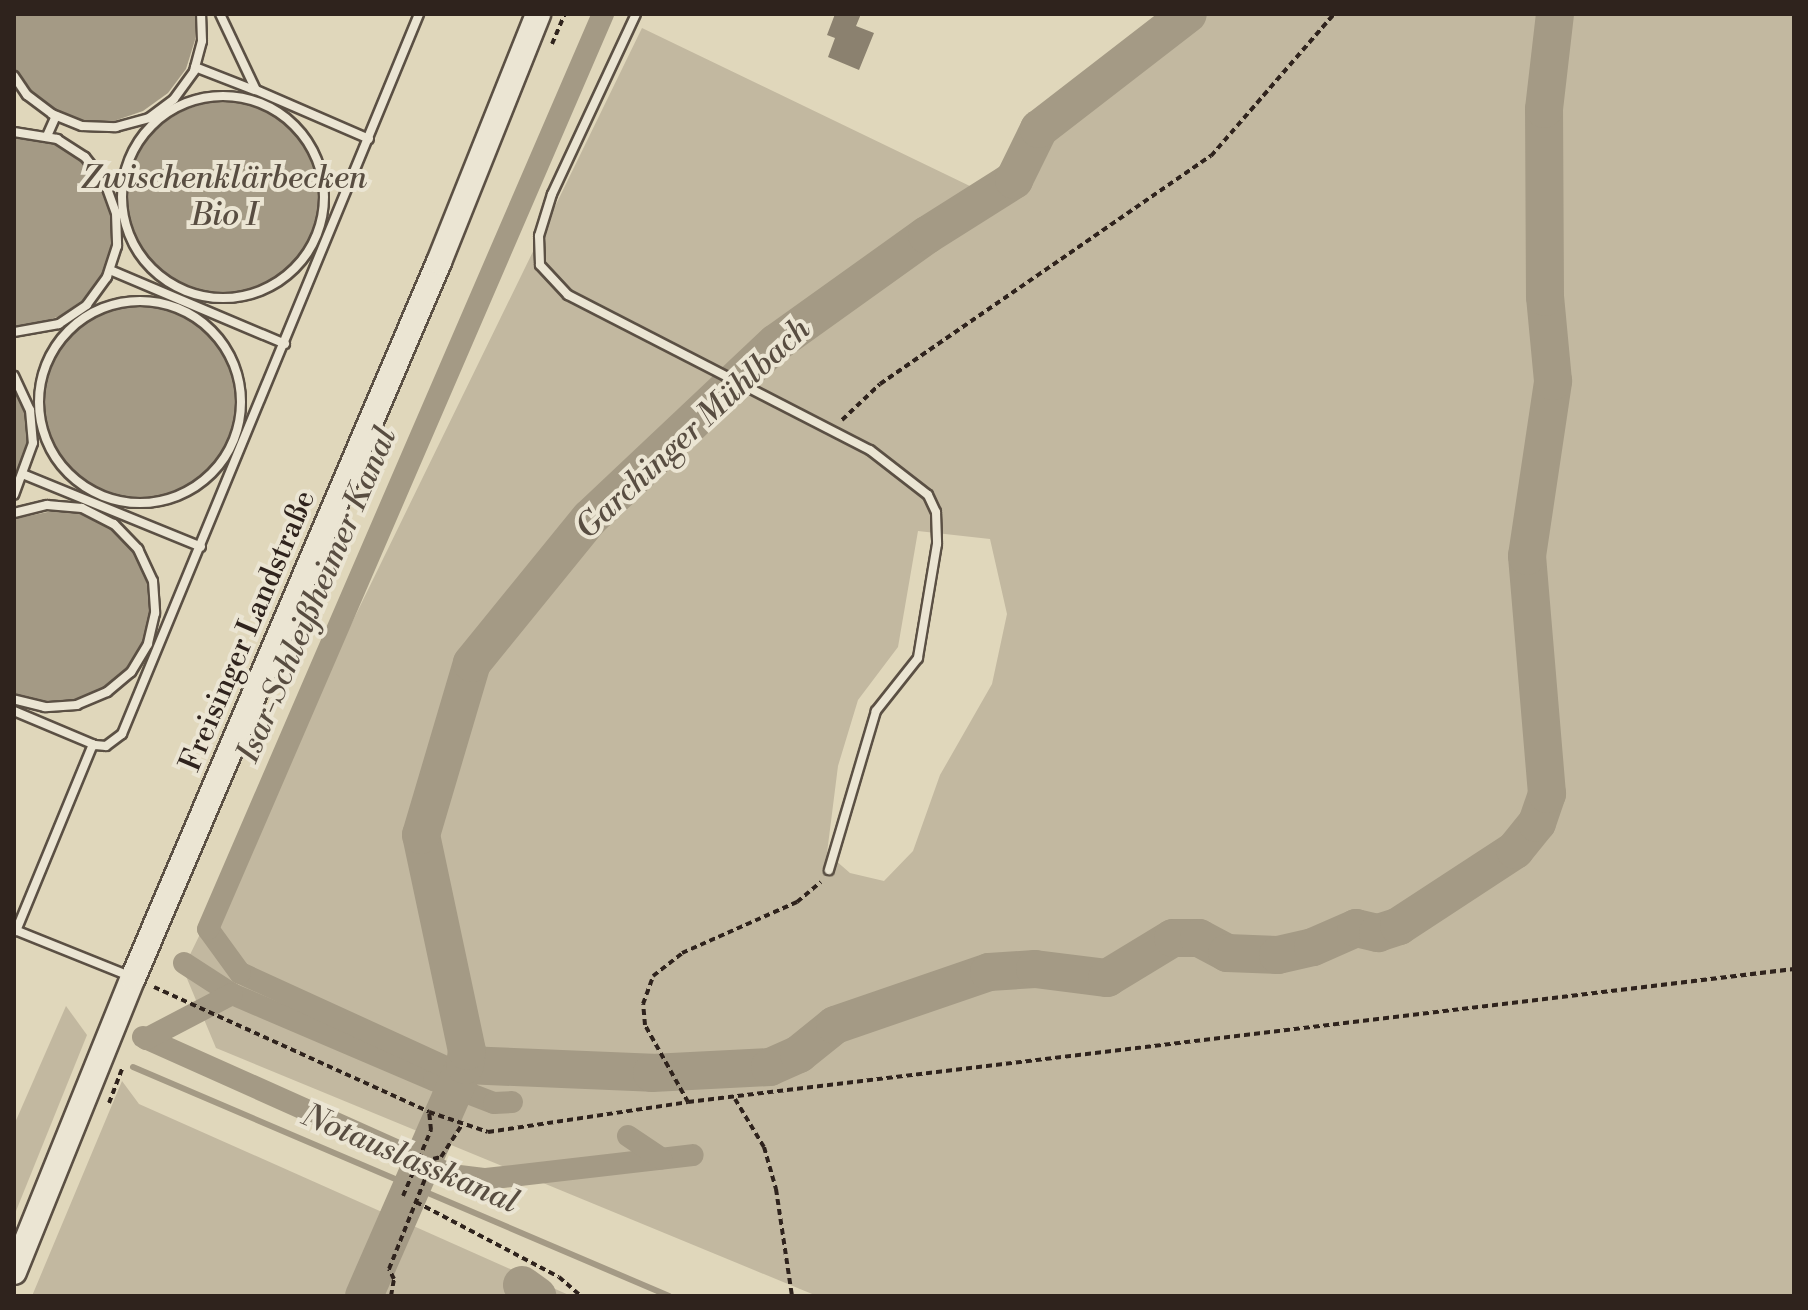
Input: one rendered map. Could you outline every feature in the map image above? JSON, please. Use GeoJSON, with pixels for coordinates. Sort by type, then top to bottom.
{"type":"FeatureCollection","features":[{"type":"Feature","properties":{"kind":"main road","name":"Freisinger Landstraße"},"geometry":{"type":"LineString","coordinates":[[14,1272],[144,983],[434,277],[538,14]]}},
{"type":"Feature","properties":{"kind":"lane"},"geometry":{"type":"LineString","coordinates":[[14,495],[25,475],[33,443],[45,366],[61,338],[110,270],[117,246],[128,158],[195,67],[202,41],[201,14]]}},
{"type":"Feature","properties":{"kind":"lane"},"geometry":{"type":"LineString","coordinates":[[14,132],[47,136],[85,157],[105,183],[130,237],[149,267],[187,291],[204,298],[238,298],[271,288],[296,270],[318,233],[324,212],[323,179],[313,150],[293,123],[256,90],[220,14]]}},
{"type":"Feature","properties":{"kind":"lane"},"geometry":{"type":"LineString","coordinates":[[14,711],[93,744],[106,746],[122,734],[419,14]]}},
{"type":"Feature","properties":{"kind":"lane"},"geometry":{"type":"LineString","coordinates":[[636,14],[552,194],[539,236],[540,265],[568,295],[870,450],[928,495],[936,512],[937,544],[918,658],[876,711],[829,870]]}},
{"type":"Feature","properties":{"kind":"lane"},"geometry":{"type":"LineString","coordinates":[[195,67],[256,90]]}},
{"type":"Feature","properties":{"kind":"lane"},"geometry":{"type":"LineString","coordinates":[[14,76],[27,95],[56,116],[82,126],[116,127],[193,99],[229,96],[265,100],[369,139]]}},
{"type":"Feature","properties":{"kind":"lane"},"geometry":{"type":"LineString","coordinates":[[47,136],[56,116]]}},
{"type":"Feature","properties":{"kind":"lane"},"geometry":{"type":"LineString","coordinates":[[318,233],[329,237]]}},
{"type":"Feature","properties":{"kind":"lane"},"geometry":{"type":"LineString","coordinates":[[110,270],[182,305],[285,344]]}},
{"type":"Feature","properties":{"kind":"lane"},"geometry":{"type":"LineString","coordinates":[[182,305],[187,291]]}},
{"type":"Feature","properties":{"kind":"lane"},"geometry":{"type":"LineString","coordinates":[[14,332],[59,324],[116,304],[149,301],[182,305],[208,327],[229,353],[240,383],[241,416],[233,442],[211,475],[182,494],[149,503],[105,496],[84,487],[59,463],[14,376]]}},
{"type":"Feature","properties":{"kind":"lane"},"geometry":{"type":"LineString","coordinates":[[233,442],[243,446]]}},
{"type":"Feature","properties":{"kind":"lane"},"geometry":{"type":"LineString","coordinates":[[25,475],[201,547]]}},
{"type":"Feature","properties":{"kind":"lane"},"geometry":{"type":"LineString","coordinates":[[95,515],[105,496]]}},
{"type":"Feature","properties":{"kind":"lane"},"geometry":{"type":"LineString","coordinates":[[14,513],[47,505],[95,515],[114,524],[138,549],[153,581],[155,613],[146,648],[131,672],[107,692],[77,705],[45,707],[14,699]]}},
{"type":"Feature","properties":{"kind":"lane"},"geometry":{"type":"LineString","coordinates":[[146,648],[157,653]]}},
{"type":"Feature","properties":{"kind":"lane"},"geometry":{"type":"LineString","coordinates":[[93,744],[15,930],[144,983]]}},
{"type":"Feature","properties":{"kind":"path"},"geometry":{"type":"LineString","coordinates":[[832,430],[880,384],[1211,156],[1334,14]]}},
{"type":"Feature","properties":{"kind":"path"},"geometry":{"type":"LineString","coordinates":[[688,1102],[654,1044],[643,1004],[653,976],[717,934],[797,902],[816,889],[829,870]]}},
{"type":"Feature","properties":{"kind":"path"},"geometry":{"type":"LineString","coordinates":[[144,983],[454,1123],[488,1132],[519,1130],[688,1102],[735,1099],[1794,969]]}},
{"type":"Feature","properties":{"kind":"path"},"geometry":{"type":"LineString","coordinates":[[735,1099],[764,1147],[776,1189],[792,1296]]}},
{"type":"Feature","properties":{"kind":"path"},"geometry":{"type":"LineString","coordinates":[[403,1196],[431,1130],[429,1112]]}},
{"type":"Feature","properties":{"kind":"path"},"geometry":{"type":"LineString","coordinates":[[391,1296],[394,1279],[389,1269],[433,1159],[441,1157],[450,1135],[462,1125]]}},
{"type":"Feature","properties":{"kind":"path"},"geometry":{"type":"LineString","coordinates":[[416,1202],[559,1277],[581,1296]]}},
{"type":"Feature","properties":{"kind":"path"},"geometry":{"type":"LineString","coordinates":[[595,1296],[612,1296]]}},
{"type":"Feature","properties":{"kind":"shaded area"},"geometry":{"type":"Polygon","coordinates":[[[1179,14],[1794,14],[1794,1296],[817,1296],[216,1048],[183,969],[642,28],[974,188],[1179,14]],[[918,531],[898,647],[858,700],[838,766],[827,853],[850,873],[884,881],[913,851],[940,775],[992,684],[1007,614],[990,539],[918,531]]]}},
{"type":"Feature","properties":{"kind":"shaded area"},"geometry":{"type":"Polygon","coordinates":[[[66,1006],[87,1035],[14,1216],[14,1125],[66,1006]]]}},
{"type":"Feature","properties":{"kind":"shaded area"},"geometry":{"type":"Polygon","coordinates":[[[122,1081],[139,1104],[571,1296],[32,1296],[122,1081]]]}},
{"type":"Feature","properties":{"kind":"water","name":"Zwischenklärbecken Bio I"},"geometry":{"type":"Polygon","coordinates":[[[14,14],[195,14],[195,40],[186,69],[168,93],[143,111],[114,121],[84,121],[55,111],[30,93],[14,70],[14,14]]]}},
{"type":"Feature","properties":{"kind":"water","name":"Zwischenklärbecken Bio I"},"geometry":{"type":"Polygon","coordinates":[[[224,102],[261,109],[292,130],[313,161],[320,198],[313,235],[292,266],[261,287],[224,294],[187,287],[156,266],[135,235],[128,198],[135,161],[156,130],[187,109],[224,102]]]}},
{"type":"Feature","properties":{"kind":"water","name":"Zwischenklärbecken Bio I"},"geometry":{"type":"Polygon","coordinates":[[[14,134],[56,142],[84,161],[102,185],[112,214],[112,245],[102,274],[85,298],[60,316],[31,326],[14,326],[14,134]]]}},
{"type":"Feature","properties":{"kind":"water","name":"Zwischenklärbecken Bio I"},"geometry":{"type":"Polygon","coordinates":[[[140,306],[177,313],[208,334],[229,365],[236,402],[229,439],[208,470],[177,491],[140,498],[103,491],[72,470],[51,439],[44,402],[51,365],[72,334],[103,313],[140,306]]]}},
{"type":"Feature","properties":{"kind":"water"},"geometry":{"type":"Polygon","coordinates":[[[14,387],[27,420],[27,450],[14,485],[14,387]]]}},
{"type":"Feature","properties":{"kind":"water"},"geometry":{"type":"Polygon","coordinates":[[[62,509],[95,518],[122,537],[141,561],[150,590],[151,620],[141,650],[123,674],[99,692],[70,702],[39,701],[14,693],[14,519],[62,509]]]}},
{"type":"Feature","properties":{"kind":"building"},"geometry":{"type":"Polygon","coordinates":[[[835,14],[861,14],[856,26],[874,33],[859,70],[828,57],[835,38],[827,35],[835,14]]]}},
{"type":"Feature","properties":{"kind":"waterway","name":"Isar-Schleißheimer Kanal"},"geometry":{"type":"LineString","coordinates":[[461,1074],[240,973],[208,929],[603,14]]}},
{"type":"Feature","properties":{"kind":"waterway","name":"Garchinger Mühlbach"},"geometry":{"type":"LineString","coordinates":[[364,1296],[465,1065],[467,1051],[421,835],[472,663],[590,518],[776,343],[927,235],[1014,180],[1039,129],[1188,14]]}},
{"type":"Feature","properties":{"kind":"waterway"},"geometry":{"type":"LineString","coordinates":[[465,1065],[652,1073],[770,1067],[799,1054],[835,1025],[989,972],[1035,969],[1107,978],[1173,938],[1199,938],[1227,953],[1278,955],[1313,947],[1356,928],[1378,933],[1399,926],[1515,850],[1537,823],[1547,794],[1527,556],[1553,381],[1545,297],[1544,109],[1555,14]]}},
{"type":"Feature","properties":{"kind":"waterway"},"geometry":{"type":"LineString","coordinates":[[184,963],[232,994],[434,1080],[494,1103],[512,1102]]}},
{"type":"Feature","properties":{"kind":"waterway"},"geometry":{"type":"LineString","coordinates":[[146,1039],[232,994]]}},
{"type":"Feature","properties":{"kind":"waterway"},"geometry":{"type":"LineString","coordinates":[[143,1037],[451,1175],[486,1179],[693,1155]]}},
{"type":"Feature","properties":{"kind":"waterway","name":"Notauslasskanal"},"geometry":{"type":"LineString","coordinates":[[133,1067],[669,1296]]}},
{"type":"Feature","properties":{"kind":"waterway"},"geometry":{"type":"LineString","coordinates":[[449,1104],[474,1097]]}},
{"type":"Feature","properties":{"kind":"waterway"},"geometry":{"type":"LineString","coordinates":[[628,1136],[661,1158]]}},
{"type":"Feature","properties":{"kind":"waterway"},"geometry":{"type":"LineString","coordinates":[[430,1147],[436,1169]]}},
{"type":"Feature","properties":{"kind":"waterway"},"geometry":{"type":"LineString","coordinates":[[522,1285],[537,1296]]}}]}
